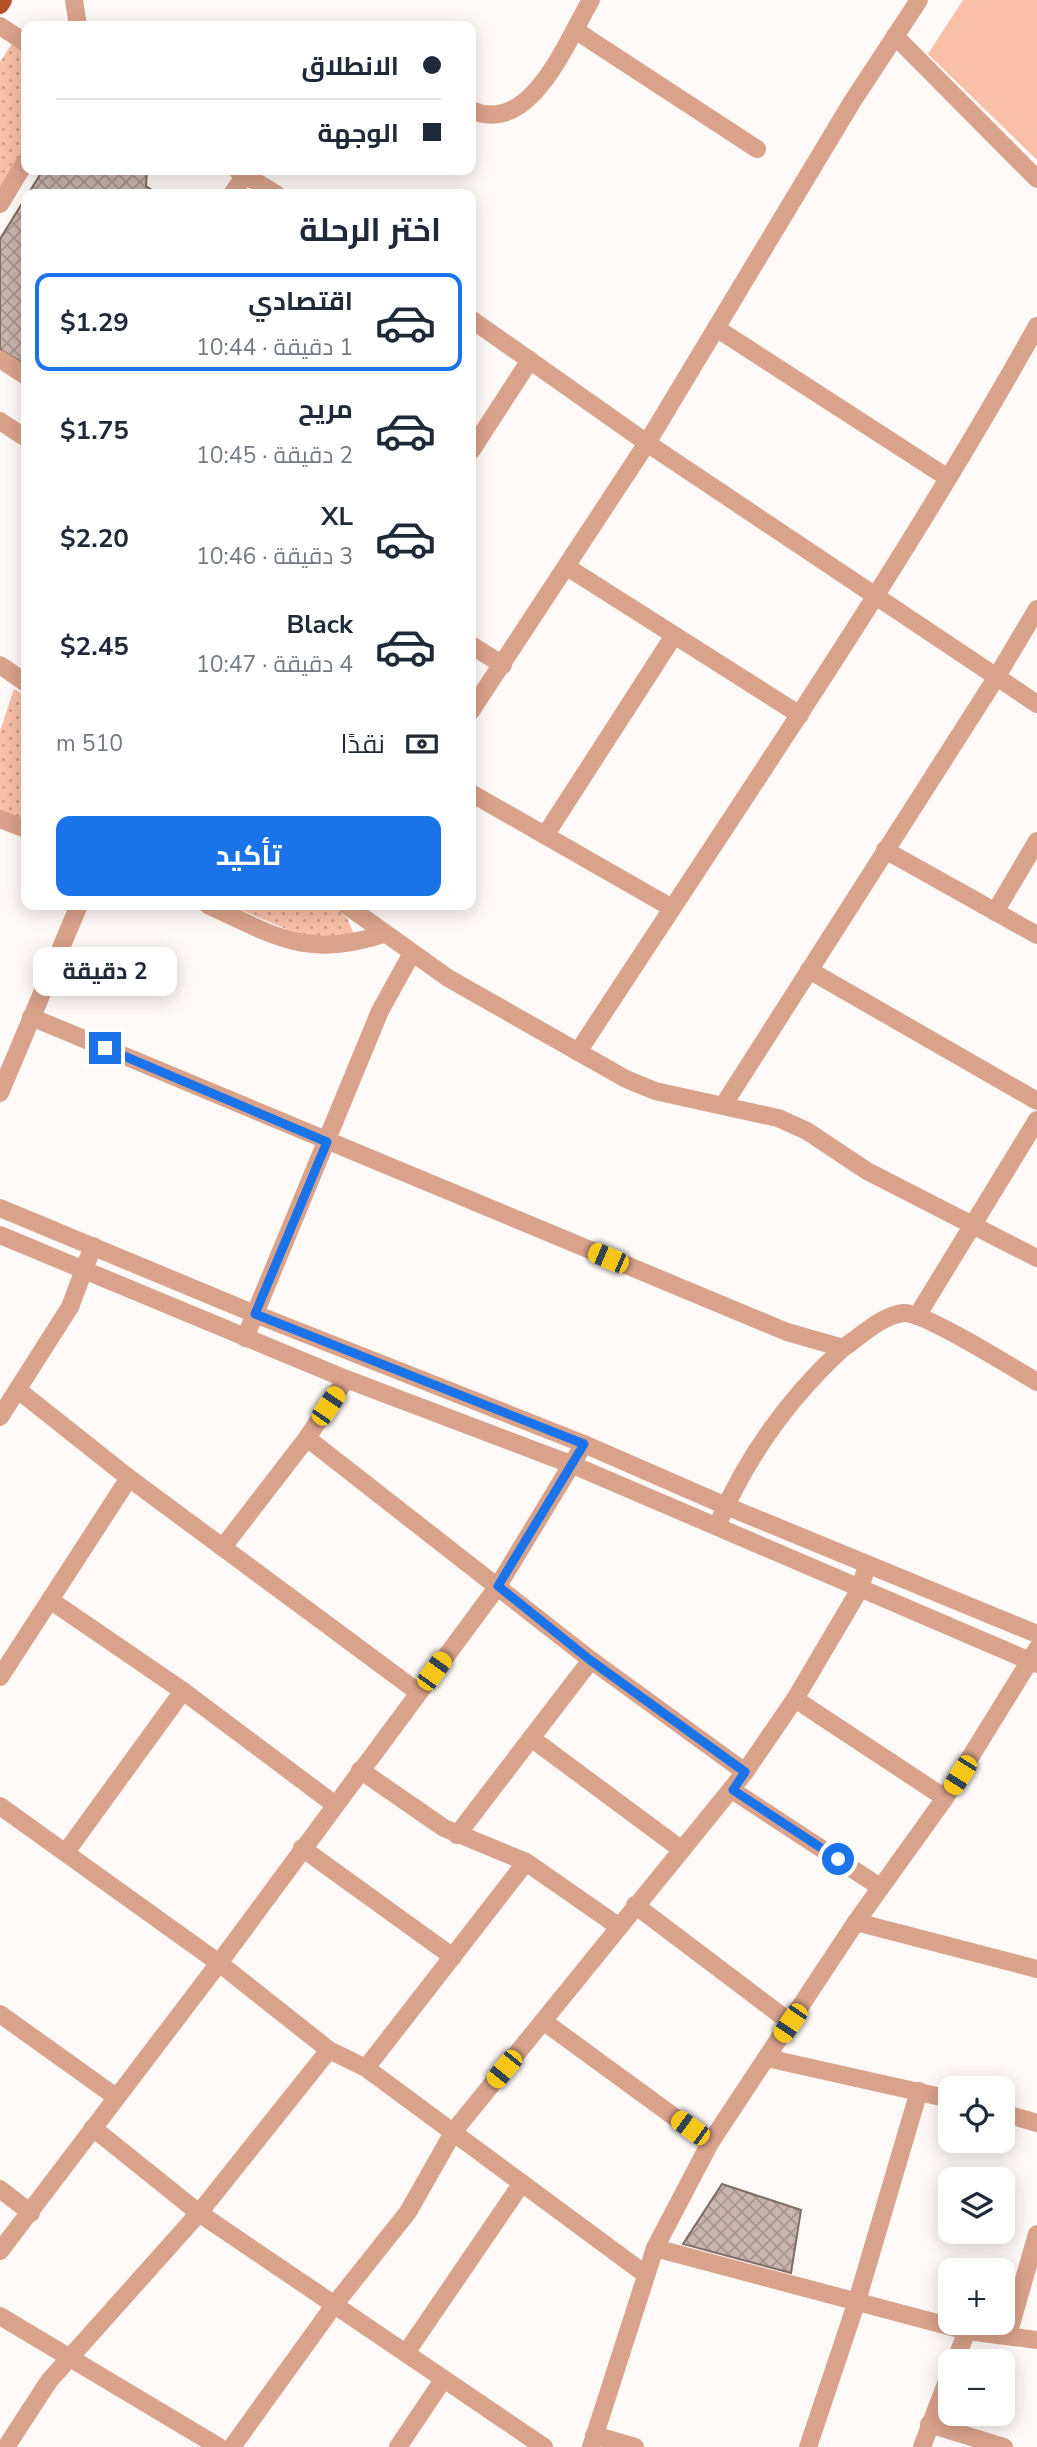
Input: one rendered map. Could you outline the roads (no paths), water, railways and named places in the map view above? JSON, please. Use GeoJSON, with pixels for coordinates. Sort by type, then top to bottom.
{"type":"FeatureCollection","features":[{"type":"Feature","properties":{"kind":"main road"},"geometry":{"type":"LineString","coordinates":[[0,5],[3,0]]}},
{"type":"Feature","properties":{"kind":"street"},"geometry":{"type":"LineString","coordinates":[[74,0],[77,21]]}},
{"type":"Feature","properties":{"kind":"street"},"geometry":{"type":"LineString","coordinates":[[476,111],[496,117],[514,110],[541,84],[591,0]]}},
{"type":"Feature","properties":{"kind":"street"},"geometry":{"type":"LineString","coordinates":[[476,704],[647,443],[852,102],[919,0]]}},
{"type":"Feature","properties":{"kind":"street"},"geometry":{"type":"LineString","coordinates":[[0,26],[21,40]]}},
{"type":"Feature","properties":{"kind":"street"},"geometry":{"type":"LineString","coordinates":[[575,30],[757,149]]}},
{"type":"Feature","properties":{"kind":"street"},"geometry":{"type":"LineString","coordinates":[[895,36],[1037,179]]}},
{"type":"Feature","properties":{"kind":"street"},"geometry":{"type":"LineString","coordinates":[[0,204],[21,169]]}},
{"type":"Feature","properties":{"kind":"street"},"geometry":{"type":"LineString","coordinates":[[246,175],[268,189]]}},
{"type":"Feature","properties":{"kind":"street"},"geometry":{"type":"LineString","coordinates":[[476,322],[647,443],[1037,704]]}},
{"type":"Feature","properties":{"kind":"street"},"geometry":{"type":"LineString","coordinates":[[578,1052],[800,715],[948,478],[1037,326]]}},
{"type":"Feature","properties":{"kind":"street"},"geometry":{"type":"LineString","coordinates":[[716,328],[948,478]]}},
{"type":"Feature","properties":{"kind":"street"},"geometry":{"type":"LineString","coordinates":[[0,359],[21,373]]}},
{"type":"Feature","properties":{"kind":"street"},"geometry":{"type":"LineString","coordinates":[[476,443],[530,360]]}},
{"type":"Feature","properties":{"kind":"street"},"geometry":{"type":"LineString","coordinates":[[0,421],[21,435]]}},
{"type":"Feature","properties":{"kind":"street"},"geometry":{"type":"LineString","coordinates":[[568,567],[673,637],[800,715]]}},
{"type":"Feature","properties":{"kind":"street"},"geometry":{"type":"LineString","coordinates":[[724,1104],[996,678],[1037,609]]}},
{"type":"Feature","properties":{"kind":"street"},"geometry":{"type":"LineString","coordinates":[[546,834],[673,637]]}},
{"type":"Feature","properties":{"kind":"street"},"geometry":{"type":"LineString","coordinates":[[476,648],[503,665]]}},
{"type":"Feature","properties":{"kind":"street"},"geometry":{"type":"LineString","coordinates":[[2,673],[21,681]]}},
{"type":"Feature","properties":{"kind":"street"},"geometry":{"type":"LineString","coordinates":[[476,796],[672,908]]}},
{"type":"Feature","properties":{"kind":"street"},"geometry":{"type":"LineString","coordinates":[[0,819],[21,827]]}},
{"type":"Feature","properties":{"kind":"street"},"geometry":{"type":"LineString","coordinates":[[995,912],[1037,841]]}},
{"type":"Feature","properties":{"kind":"street"},"geometry":{"type":"LineString","coordinates":[[885,850],[1037,934]]}},
{"type":"Feature","properties":{"kind":"street"},"geometry":{"type":"LineString","coordinates":[[0,1093],[77,910]]}},
{"type":"Feature","properties":{"kind":"street"},"geometry":{"type":"LineString","coordinates":[[220,910],[305,945],[341,946],[384,934]]}},
{"type":"Feature","properties":{"kind":"street"},"geometry":{"type":"LineString","coordinates":[[353,910],[470,991],[578,1052],[655,1091],[778,1118],[867,1171],[1037,1258]]}},
{"type":"Feature","properties":{"kind":"street"},"geometry":{"type":"LineString","coordinates":[[244,1338],[380,1011],[412,953]]}},
{"type":"Feature","properties":{"kind":"street"},"geometry":{"type":"LineString","coordinates":[[809,970],[1037,1101]]}},
{"type":"Feature","properties":{"kind":"street"},"geometry":{"type":"LineString","coordinates":[[32,1017],[787,1332],[843,1348]]}},
{"type":"Feature","properties":{"kind":"street"},"geometry":{"type":"LineString","coordinates":[[917,1315],[1037,1120]]}},
{"type":"Feature","properties":{"kind":"street"},"geometry":{"type":"LineString","coordinates":[[0,1208],[255,1314],[584,1444],[726,1506],[1037,1634]]}},
{"type":"Feature","properties":{"kind":"street"},"geometry":{"type":"LineString","coordinates":[[0,1236],[346,1379],[573,1465],[860,1589],[1035,1658],[945,1798],[856,1922],[710,2143],[655,2248],[593,2441],[635,2447]]}},
{"type":"Feature","properties":{"kind":"street"},"geometry":{"type":"LineString","coordinates":[[0,1417],[70,1307],[93,1246]]}},
{"type":"Feature","properties":{"kind":"street"},"geometry":{"type":"LineString","coordinates":[[717,1526],[746,1464],[798,1392],[843,1348],[883,1319],[905,1313],[917,1315],[1037,1382]]}},
{"type":"Feature","properties":{"kind":"street"},"geometry":{"type":"LineString","coordinates":[[223,1548],[307,1438],[346,1379]]}},
{"type":"Feature","properties":{"kind":"street"},"geometry":{"type":"LineString","coordinates":[[18,1390],[129,1478],[418,1692]]}},
{"type":"Feature","properties":{"kind":"street"},"geometry":{"type":"LineString","coordinates":[[307,1438],[590,1660],[745,1772]]}},
{"type":"Feature","properties":{"kind":"street"},"geometry":{"type":"LineString","coordinates":[[0,2251],[219,1963],[334,1804],[498,1586],[584,1444]]}},
{"type":"Feature","properties":{"kind":"street"},"geometry":{"type":"LineString","coordinates":[[0,1677],[129,1478]]}},
{"type":"Feature","properties":{"kind":"street"},"geometry":{"type":"LineString","coordinates":[[232,2447],[335,2304],[408,2212],[454,2132],[635,1905],[733,1790],[795,1699],[860,1589],[867,1565]]}},
{"type":"Feature","properties":{"kind":"street"},"geometry":{"type":"LineString","coordinates":[[50,1600],[183,1690],[334,1804]]}},
{"type":"Feature","properties":{"kind":"street"},"geometry":{"type":"LineString","coordinates":[[457,1835],[590,1660]]}},
{"type":"Feature","properties":{"kind":"street"},"geometry":{"type":"LineString","coordinates":[[66,1852],[183,1690]]}},
{"type":"Feature","properties":{"kind":"street"},"geometry":{"type":"LineString","coordinates":[[795,1699],[945,1798]]}},
{"type":"Feature","properties":{"kind":"street"},"geometry":{"type":"LineString","coordinates":[[531,1738],[682,1850]]}},
{"type":"Feature","properties":{"kind":"street"},"geometry":{"type":"LineString","coordinates":[[360,1770],[457,1835],[526,1861],[618,1926]]}},
{"type":"Feature","properties":{"kind":"street"},"geometry":{"type":"LineString","coordinates":[[733,1790],[880,1887]]}},
{"type":"Feature","properties":{"kind":"street"},"geometry":{"type":"LineString","coordinates":[[0,1807],[219,1963],[330,2050],[366,2068],[645,2274]]}},
{"type":"Feature","properties":{"kind":"street"},"geometry":{"type":"LineString","coordinates":[[302,1849],[453,1957]]}},
{"type":"Feature","properties":{"kind":"street"},"geometry":{"type":"LineString","coordinates":[[366,2068],[526,1861]]}},
{"type":"Feature","properties":{"kind":"street"},"geometry":{"type":"LineString","coordinates":[[635,1905],[790,2023]]}},
{"type":"Feature","properties":{"kind":"street"},"geometry":{"type":"LineString","coordinates":[[856,1922],[1037,1969]]}},
{"type":"Feature","properties":{"kind":"street"},"geometry":{"type":"LineString","coordinates":[[0,2014],[116,2097]]}},
{"type":"Feature","properties":{"kind":"street"},"geometry":{"type":"LineString","coordinates":[[543,2021],[710,2143]]}},
{"type":"Feature","properties":{"kind":"street"},"geometry":{"type":"LineString","coordinates":[[6,2447],[68,2357],[199,2213],[330,2050]]}},
{"type":"Feature","properties":{"kind":"street"},"geometry":{"type":"LineString","coordinates":[[767,2058],[938,2096]]}},
{"type":"Feature","properties":{"kind":"street"},"geometry":{"type":"LineString","coordinates":[[808,2447],[857,2301],[919,2091]]}},
{"type":"Feature","properties":{"kind":"street"},"geometry":{"type":"LineString","coordinates":[[1015,2117],[1037,2123]]}},
{"type":"Feature","properties":{"kind":"street"},"geometry":{"type":"LineString","coordinates":[[93,2128],[199,2213],[544,2447]]}},
{"type":"Feature","properties":{"kind":"street"},"geometry":{"type":"LineString","coordinates":[[406,2353],[522,2183]]}},
{"type":"Feature","properties":{"kind":"street"},"geometry":{"type":"LineString","coordinates":[[0,2189],[31,2213]]}},
{"type":"Feature","properties":{"kind":"street"},"geometry":{"type":"LineString","coordinates":[[1015,2311],[1037,2234]]}},
{"type":"Feature","properties":{"kind":"street"},"geometry":{"type":"LineString","coordinates":[[655,2248],[938,2323]]}},
{"type":"Feature","properties":{"kind":"street"},"geometry":{"type":"LineString","coordinates":[[0,2316],[219,2447]]}},
{"type":"Feature","properties":{"kind":"street"},"geometry":{"type":"LineString","coordinates":[[1008,2335],[1037,2340]]}},
{"type":"Feature","properties":{"kind":"street"},"geometry":{"type":"LineString","coordinates":[[398,2447],[443,2380]]}},
{"type":"Feature","properties":{"kind":"street"},"geometry":{"type":"LineString","coordinates":[[922,2447],[938,2402]]}},
{"type":"Feature","properties":{"kind":"street"},"geometry":{"type":"LineString","coordinates":[[929,2424],[1004,2447]]}}]}
